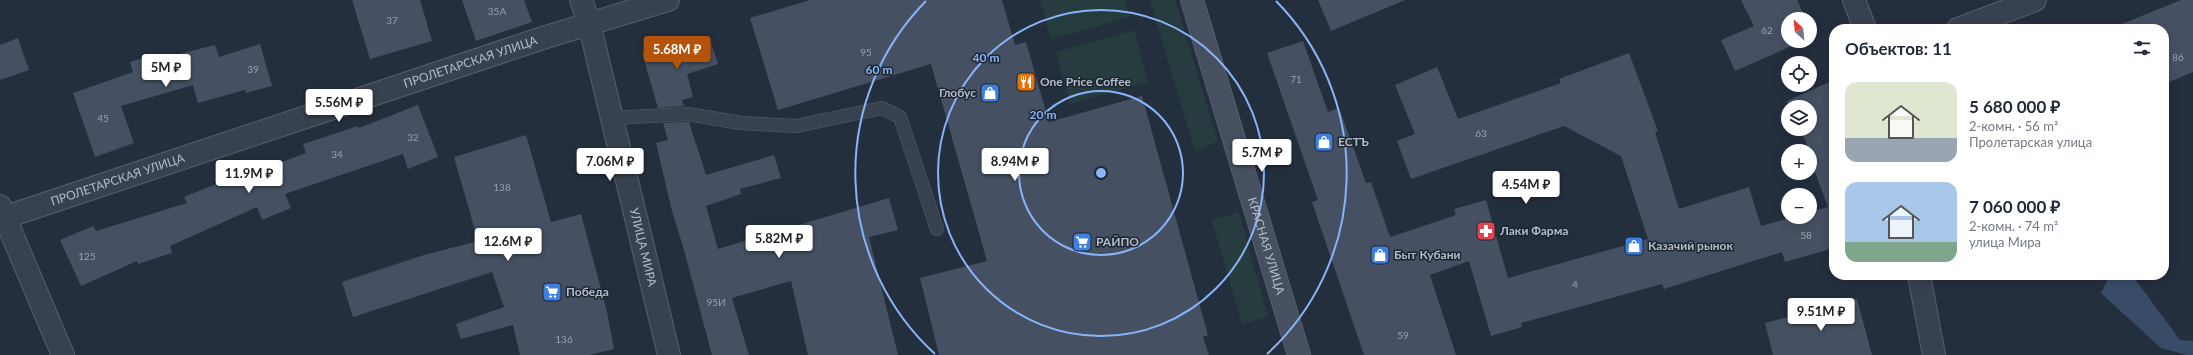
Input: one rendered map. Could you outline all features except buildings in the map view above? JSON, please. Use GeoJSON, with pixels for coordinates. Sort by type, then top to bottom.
{"type":"FeatureCollection","features":[{"type":"Feature","properties":{"kind":"main road","name":"КРАСНАЯ УЛИЦА"},"geometry":{"type":"LineString","coordinates":[[1192,0],[1299,355]]}},
{"type":"Feature","properties":{"kind":"street","name":"УЛИЦА МИРА"},"geometry":{"type":"LineString","coordinates":[[581,0],[589,23],[669,355]]}},
{"type":"Feature","properties":{"kind":"street","name":"ПРОЛЕТАРСКАЯ УЛИЦА"},"geometry":{"type":"LineString","coordinates":[[2,214],[589,23],[668,0]]}},
{"type":"Feature","properties":{"kind":"street"},"geometry":{"type":"LineString","coordinates":[[1854,0],[1863,24]]}},
{"type":"Feature","properties":{"kind":"street"},"geometry":{"type":"LineString","coordinates":[[1971,24],[2035,0]]}},
{"type":"Feature","properties":{"kind":"street"},"geometry":{"type":"LineString","coordinates":[[2,214],[63,355]]}},
{"type":"Feature","properties":{"kind":"street"},"geometry":{"type":"LineString","coordinates":[[1919,280],[1934,355]]}},
{"type":"Feature","properties":{"kind":"lane"},"geometry":{"type":"LineString","coordinates":[[612,118],[688,114],[741,123],[796,126],[882,108],[900,117],[937,229]]}},
{"type":"Feature","properties":{"kind":"green space"},"geometry":{"type":"Polygon","coordinates":[[[1040,0],[1125,0],[1130,17],[1051,39],[1040,0]]]}},
{"type":"Feature","properties":{"kind":"green space"},"geometry":{"type":"Polygon","coordinates":[[[1150,0],[1175,0],[1218,142],[1195,151],[1150,0]]]}},
{"type":"Feature","properties":{"kind":"green space"},"geometry":{"type":"Polygon","coordinates":[[[1134,30],[1148,82],[1070,104],[1056,52],[1134,30]]]}},
{"type":"Feature","properties":{"kind":"green space"},"geometry":{"type":"Polygon","coordinates":[[[1239,212],[1268,317],[1242,324],[1212,220],[1239,212]]]}},
{"type":"Feature","properties":{"kind":"water"},"geometry":{"type":"Polygon","coordinates":[[[2108,280],[2136,280],[2180,340],[2193,341],[2193,355],[2186,355],[2161,348],[2101,293],[2108,280]]]}},
{"type":"Feature","properties":{"kind":"place","name":"One Price Coffee"},"geometry":{"type":"Point","coordinates":[1026,82]}},
{"type":"Feature","properties":{"kind":"place","name":"Глобус"},"geometry":{"type":"Point","coordinates":[990,93]}},
{"type":"Feature","properties":{"kind":"place","name":"ЕСТЪ"},"geometry":{"type":"Point","coordinates":[1324,142]}},
{"type":"Feature","properties":{"kind":"place","name":"Лаки Фарма"},"geometry":{"type":"Point","coordinates":[1486,231]}},
{"type":"Feature","properties":{"kind":"place","name":"РАЙПО"},"geometry":{"type":"Point","coordinates":[1082,242]}},
{"type":"Feature","properties":{"kind":"place","name":"Казачий рынок"},"geometry":{"type":"Point","coordinates":[1634,246]}},
{"type":"Feature","properties":{"kind":"place","name":"Быт Кубани"},"geometry":{"type":"Point","coordinates":[1380,255]}},
{"type":"Feature","properties":{"kind":"place","name":"Победа"},"geometry":{"type":"Point","coordinates":[552,292]}}]}
